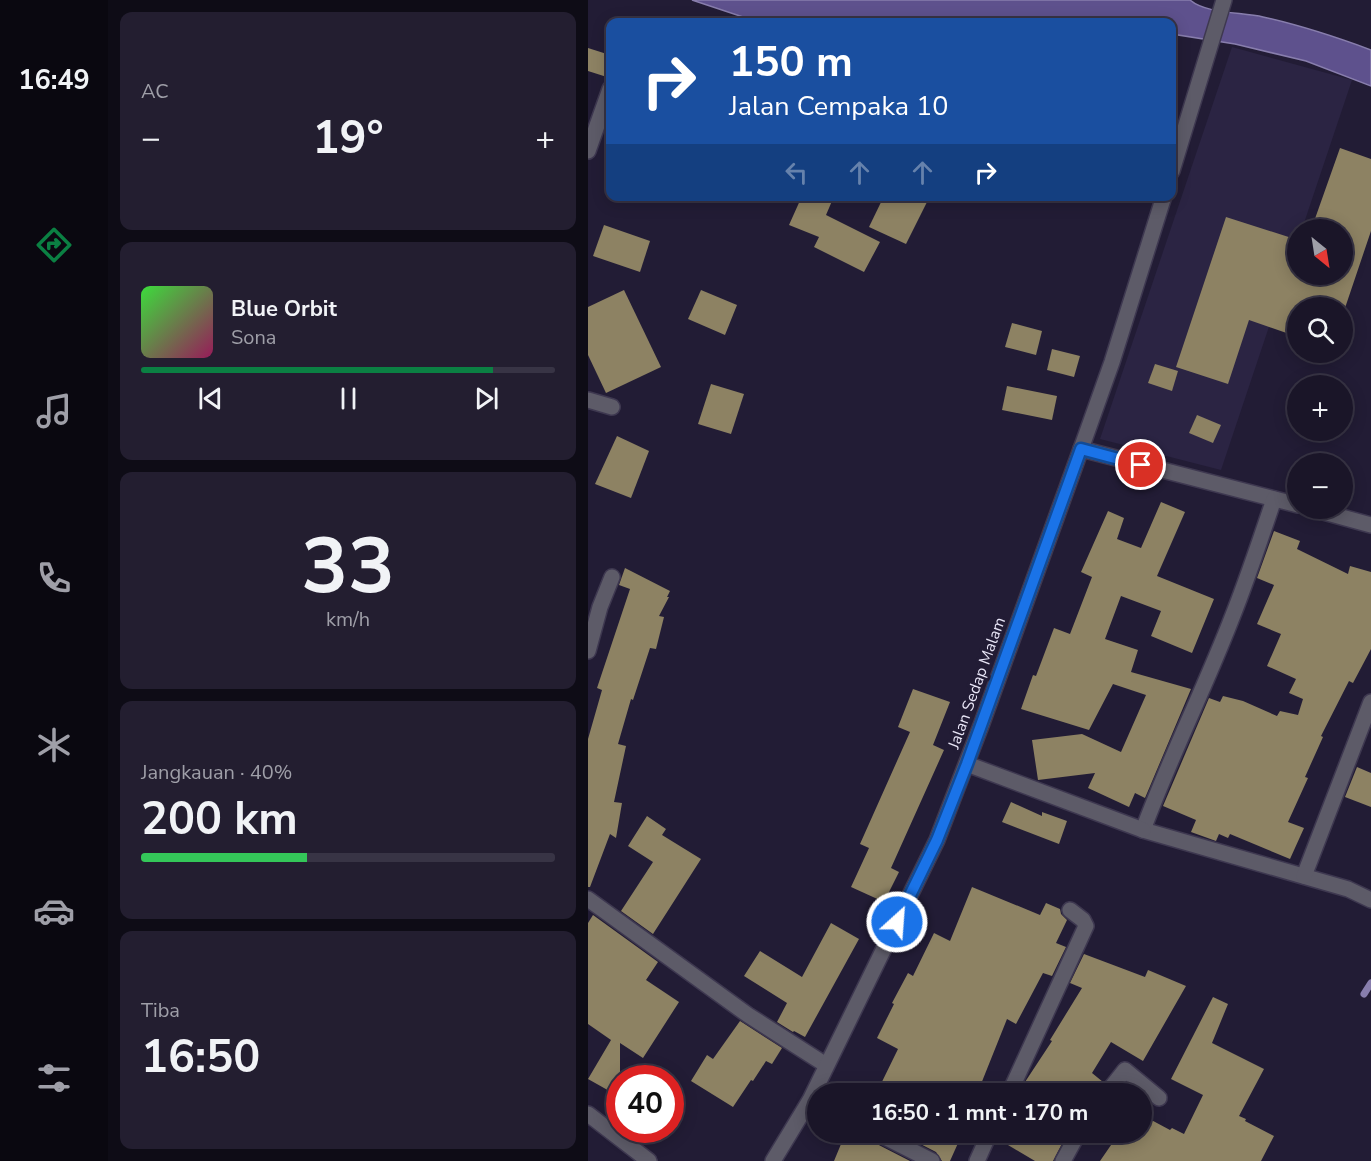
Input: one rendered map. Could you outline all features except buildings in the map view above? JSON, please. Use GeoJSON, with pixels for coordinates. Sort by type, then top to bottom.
{"type":"FeatureCollection","features":[{"type":"Feature","properties":{"kind":"street"},"geometry":{"type":"LineString","coordinates":[[1176,158],[1224,0]]}},
{"type":"Feature","properties":{"kind":"street"},"geometry":{"type":"LineString","coordinates":[[588,151],[606,100]]}},
{"type":"Feature","properties":{"kind":"street","name":"Jalan Sedap Malam"},"geometry":{"type":"LineString","coordinates":[[820,1083],[826,1065],[937,840],[967,764],[1112,362],[1162,201]]}},
{"type":"Feature","properties":{"kind":"street"},"geometry":{"type":"LineString","coordinates":[[588,400],[612,407]]}},
{"type":"Feature","properties":{"kind":"street"},"geometry":{"type":"LineString","coordinates":[[1081,449],[1287,502]]}},
{"type":"Feature","properties":{"kind":"street"},"geometry":{"type":"LineString","coordinates":[[1143,830],[1177,744],[1233,615],[1274,499]]}},
{"type":"Feature","properties":{"kind":"street"},"geometry":{"type":"LineString","coordinates":[[1349,519],[1371,525]]}},
{"type":"Feature","properties":{"kind":"street"},"geometry":{"type":"LineString","coordinates":[[588,651],[600,607],[612,577]]}},
{"type":"Feature","properties":{"kind":"street"},"geometry":{"type":"LineString","coordinates":[[1304,876],[1371,702]]}},
{"type":"Feature","properties":{"kind":"street"},"geometry":{"type":"LineString","coordinates":[[967,764],[1143,830],[1348,889],[1371,900]]}},
{"type":"Feature","properties":{"kind":"street"},"geometry":{"type":"LineString","coordinates":[[588,899],[748,1015],[826,1065]]}},
{"type":"Feature","properties":{"kind":"street"},"geometry":{"type":"LineString","coordinates":[[1014,1083],[1086,926],[1083,920],[1070,910]]}},
{"type":"Feature","properties":{"kind":"street"},"geometry":{"type":"LineString","coordinates":[[1115,1083],[1125,1070],[1141,1083]]}},
{"type":"Feature","properties":{"kind":"street"},"geometry":{"type":"LineString","coordinates":[[1152,1092],[1160,1098]]}},
{"type":"Feature","properties":{"kind":"street","name":"Jalan Sedap Malam"},"geometry":{"type":"LineString","coordinates":[[773,1161],[807,1112]]}},
{"type":"Feature","properties":{"kind":"street"},"geometry":{"type":"LineString","coordinates":[[588,1114],[649,1161]]}},
{"type":"Feature","properties":{"kind":"street"},"geometry":{"type":"LineString","coordinates":[[897,1143],[932,1161]]}},
{"type":"Feature","properties":{"kind":"street"},"geometry":{"type":"LineString","coordinates":[[977,1161],[985,1143]]}},
{"type":"Feature","properties":{"kind":"street"},"geometry":{"type":"LineString","coordinates":[[1063,1161],[1073,1143]]}},
{"type":"Feature","properties":{"kind":"shaded area"},"geometry":{"type":"Polygon","coordinates":[[[692,0],[1190,0],[1205,8],[1254,15],[1290,24],[1371,50],[1371,86],[1306,61],[1235,44],[1176,35],[1176,18],[746,18],[692,0]]]}},
{"type":"Feature","properties":{"kind":"shaded area"},"geometry":{"type":"Polygon","coordinates":[[[1232,47],[1352,80],[1305,219],[1287,219],[1287,273],[1221,470],[1100,439],[1232,47]]]}},
{"type":"Feature","properties":{"kind":"waterway"},"geometry":{"type":"LineString","coordinates":[[1364,994],[1371,983]]}},
{"type":"Feature","properties":{"kind":"route"},"geometry":{"type":"LineString","coordinates":[[897,922],[937,840],[967,764],[1081,449],[1141,465]]}}]}
